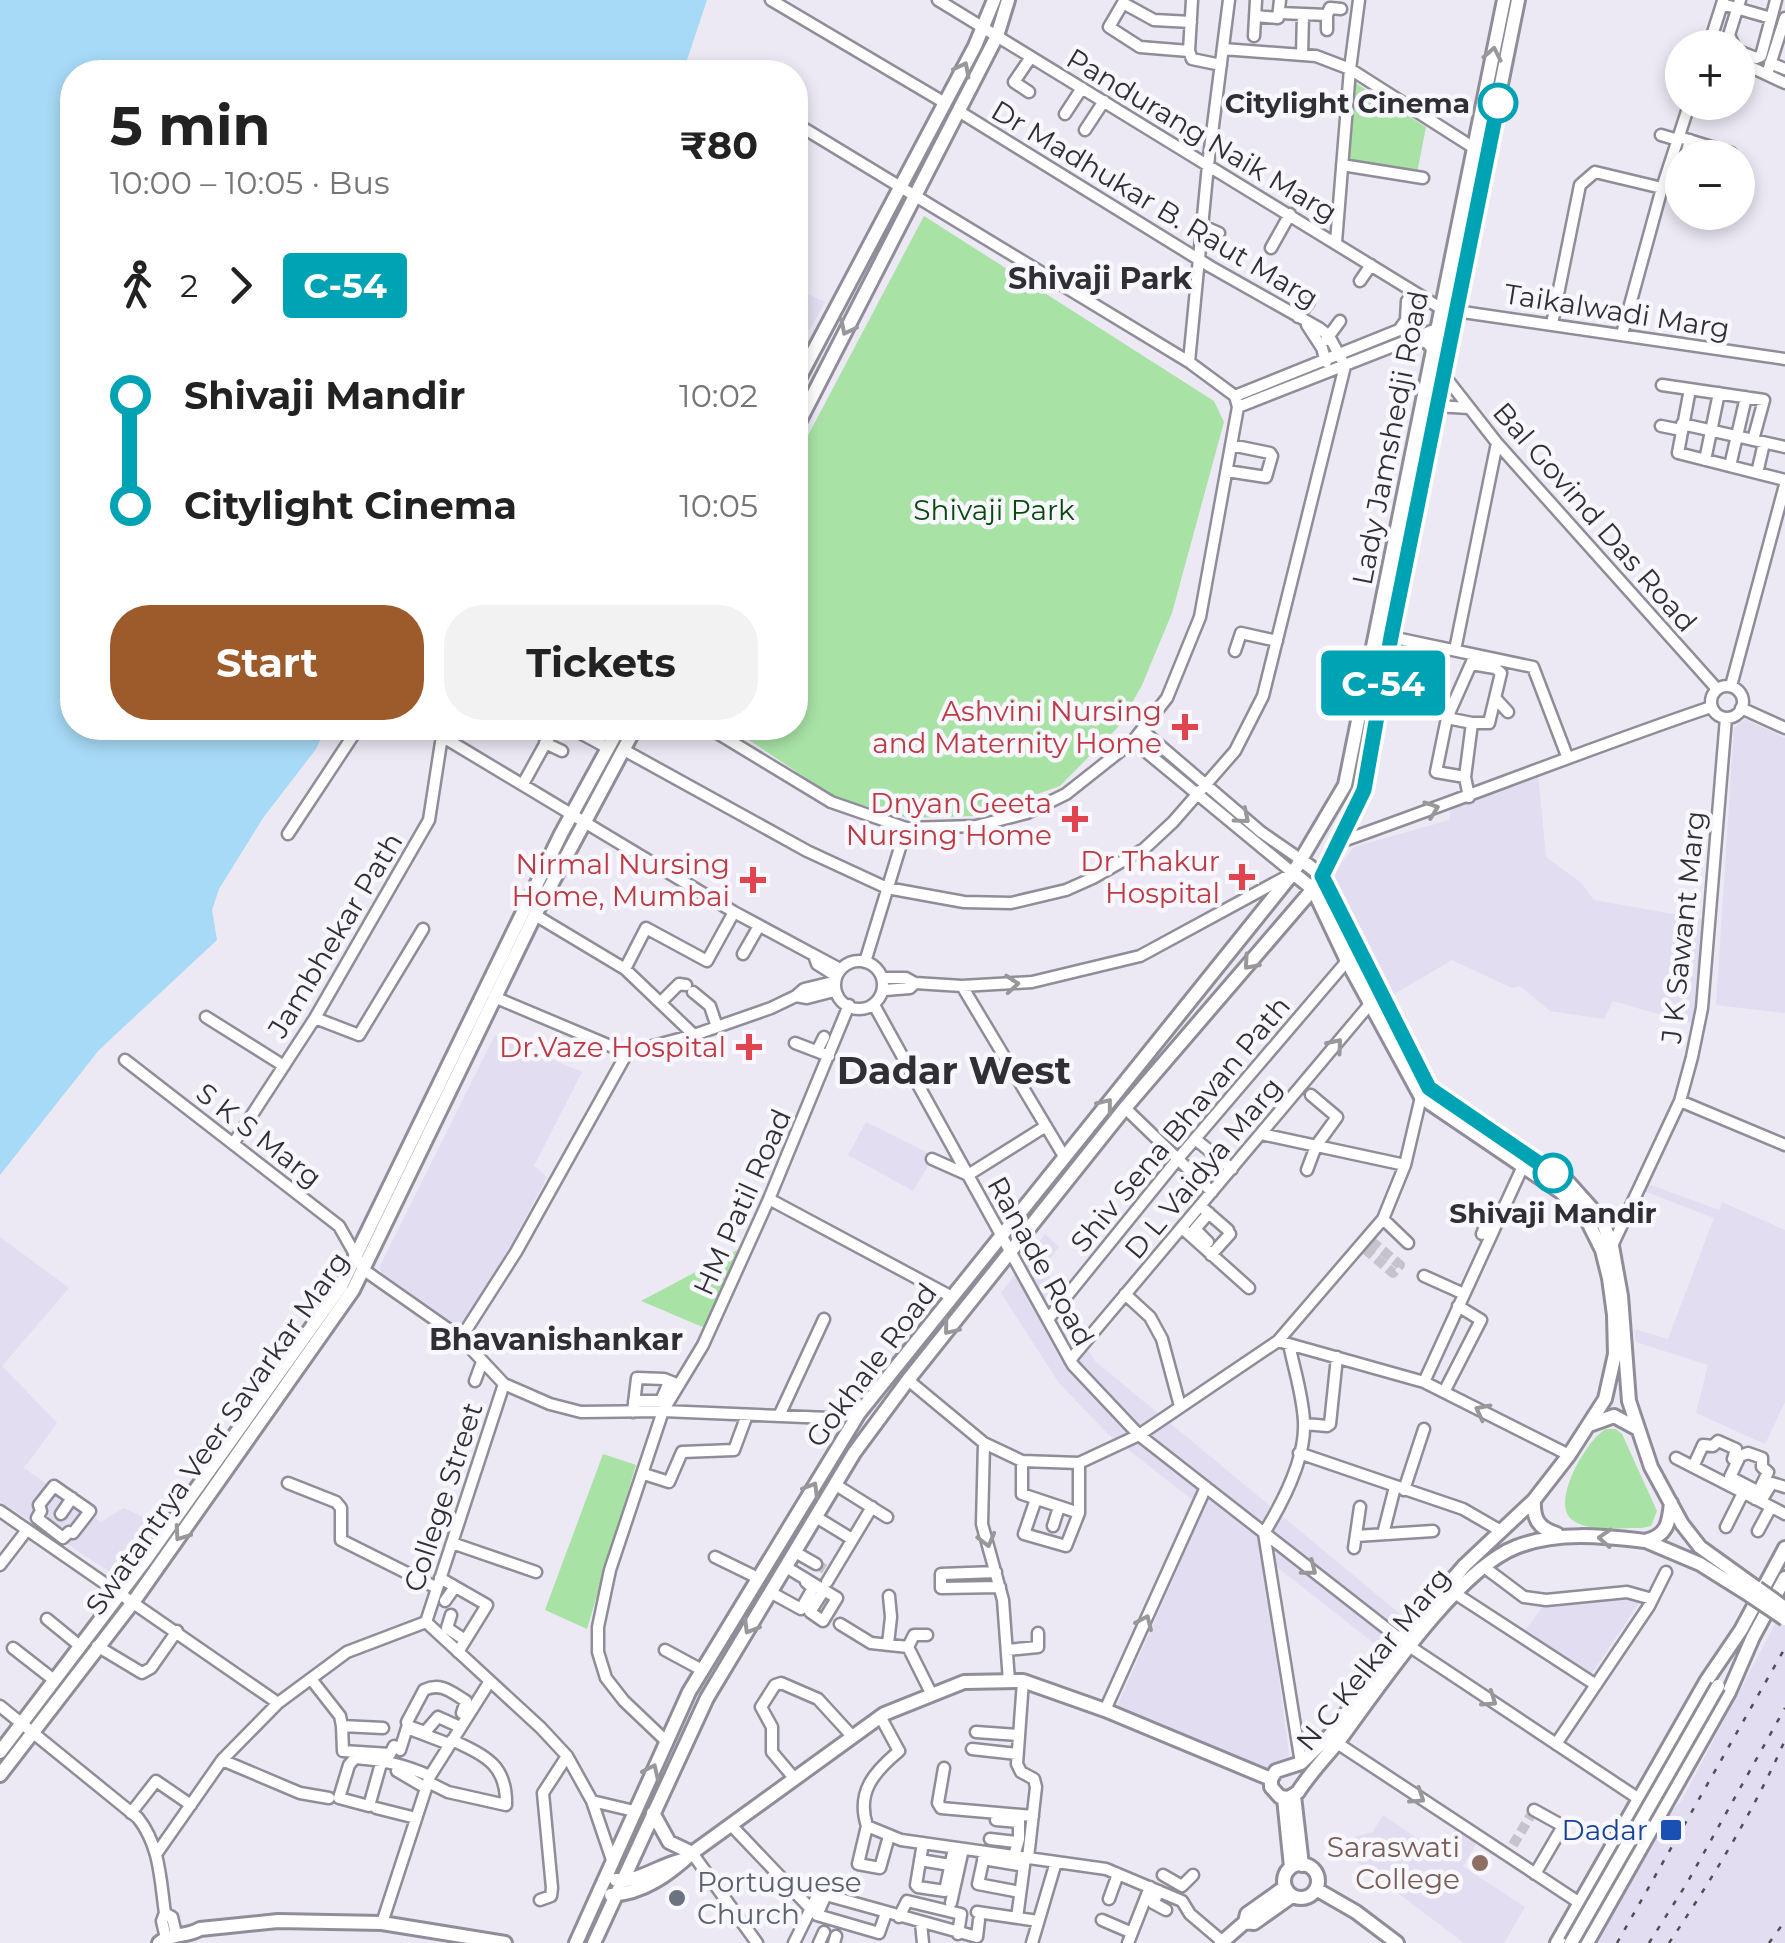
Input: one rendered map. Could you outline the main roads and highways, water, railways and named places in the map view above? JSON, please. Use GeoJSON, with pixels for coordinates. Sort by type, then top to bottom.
{"type":"FeatureCollection","features":[{"type":"Feature","properties":{"kind":"main road"},"geometry":{"type":"LineString","coordinates":[[808,361],[984,28],[994,0]]}},
{"type":"Feature","properties":{"kind":"main road"},"geometry":{"type":"LineString","coordinates":[[808,405],[960,112],[997,36],[1008,0]]}},
{"type":"Feature","properties":{"kind":"main road","name":"Lady Jamshedji Road"},"geometry":{"type":"LineString","coordinates":[[1313,888],[1364,790],[1443,374],[1474,148],[1504,0]]}},
{"type":"Feature","properties":{"kind":"main road","name":"Lady Jamshedji Road"},"geometry":{"type":"LineString","coordinates":[[1293,873],[1345,784],[1438,329],[1450,314],[1518,0]]}},
{"type":"Feature","properties":{"kind":"main road"},"geometry":{"type":"LineString","coordinates":[[1409,340],[1428,342],[1434,350]]}},
{"type":"Feature","properties":{"kind":"main road","name":"Swatantrya Veer Savarkar Marg"},"geometry":{"type":"LineString","coordinates":[[0,1775],[54,1680],[341,1286],[612,740]]}},
{"type":"Feature","properties":{"kind":"main road","name":"Swatantrya Veer Savarkar Marg"},"geometry":{"type":"LineString","coordinates":[[0,1752],[28,1728],[134,1601],[364,1270],[427,1149],[445,1102],[535,915],[629,740]]}},
{"type":"Feature","properties":{"kind":"main road"},"geometry":{"type":"LineString","coordinates":[[1300,860],[1322,876],[1429,1088],[1568,1182],[1602,1220],[1612,1246],[1622,1296],[1626,1382],[1651,1467],[1700,1547],[1785,1619]]}},
{"type":"Feature","properties":{"kind":"main road","name":"N C Kelkar Marg"},"geometry":{"type":"LineString","coordinates":[[1271,1778],[1276,1771],[1295,1766],[1330,1735],[1465,1565],[1534,1500],[1605,1399],[1615,1354],[1614,1315],[1602,1250],[1588,1220],[1561,1192],[1421,1097],[1347,961],[1313,888],[1293,873]]}},
{"type":"Feature","properties":{"kind":"main road","name":"Gokhale Road"},"geometry":{"type":"LineString","coordinates":[[576,1943],[666,1740],[702,1670],[859,1413],[1293,873]]}},
{"type":"Feature","properties":{"kind":"main road","name":"Gokhale Road"},"geometry":{"type":"LineString","coordinates":[[594,1943],[707,1698],[836,1485],[908,1380],[1125,1108],[1313,888]]}},
{"type":"Feature","properties":{"kind":"main road"},"geometry":{"type":"LineString","coordinates":[[1587,1426],[1614,1416],[1638,1429]]}},
{"type":"Feature","properties":{"kind":"main road"},"geometry":{"type":"LineString","coordinates":[[1534,1500],[1536,1521],[1545,1530],[1564,1536]]}},
{"type":"Feature","properties":{"kind":"main road"},"geometry":{"type":"LineString","coordinates":[[1646,1541],[1664,1533],[1670,1522],[1671,1503]]}},
{"type":"Feature","properties":{"kind":"main road","name":"N C Kelkar Marg"},"geometry":{"type":"LineString","coordinates":[[1293,1794],[1336,1743],[1405,1643],[1484,1567],[1512,1548],[1564,1536],[1646,1541],[1754,1592]]}},
{"type":"Feature","properties":{"kind":"main road"},"geometry":{"type":"LineString","coordinates":[[1586,1943],[1729,1692],[1747,1634],[1785,1548]]}},
{"type":"Feature","properties":{"kind":"main road"},"geometry":{"type":"LineString","coordinates":[[1572,1943],[1747,1634],[1785,1578]]}},
{"type":"Feature","properties":{"kind":"main road"},"geometry":{"type":"LineString","coordinates":[[1754,1592],[1785,1608]]}},
{"type":"Feature","properties":{"kind":"main road"},"geometry":{"type":"LineString","coordinates":[[1556,1943],[1707,1680],[1747,1634]]}},
{"type":"Feature","properties":{"kind":"main road"},"geometry":{"type":"LineString","coordinates":[[604,1876],[619,1888],[633,1892],[668,1874],[880,1716],[964,1682],[1016,1681],[1105,1710],[1271,1778],[1273,1792],[1293,1794],[1297,1866]]}},
{"type":"Feature","properties":{"kind":"main road"},"geometry":{"type":"LineString","coordinates":[[653,1812],[669,1842],[688,1856]]}},
{"type":"Feature","properties":{"kind":"main road"},"geometry":{"type":"LineString","coordinates":[[1288,1891],[1305,1898],[1316,1889],[1314,1870],[1297,1866]]}},
{"type":"Feature","properties":{"kind":"main road"},"geometry":{"type":"LineString","coordinates":[[1288,1891],[1285,1876],[1297,1866]]}},
{"type":"Feature","properties":{"kind":"main road"},"geometry":{"type":"LineString","coordinates":[[597,1894],[619,1888]]}},
{"type":"Feature","properties":{"kind":"main road"},"geometry":{"type":"LineString","coordinates":[[1316,1889],[1356,1912],[1397,1943]]}},
{"type":"Feature","properties":{"kind":"main road"},"geometry":{"type":"LineString","coordinates":[[1222,1942],[1245,1922],[1254,1923],[1288,1891]]}},
{"type":"Feature","properties":{"kind":"main road"},"geometry":{"type":"LineString","coordinates":[[148,1943],[200,1929],[278,1921],[382,1923],[505,1943]]}},
{"type":"Feature","properties":{"kind":"water"},"geometry":{"type":"Polygon","coordinates":[[[0,0],[707,0],[687,60],[60,60],[60,740],[320,740],[263,818],[219,889],[212,910],[217,940],[99,1050],[0,1175],[0,0]]]}},
{"type":"Feature","properties":{"kind":"tunnel"},"geometry":{"type":"LineString","coordinates":[[1365,1249],[1393,1273],[1400,1265],[1371,1241]]}},
{"type":"Feature","properties":{"kind":"tunnel"},"geometry":{"type":"LineString","coordinates":[[816,1564],[826,1570]]}},
{"type":"Feature","properties":{"kind":"tunnel"},"geometry":{"type":"LineString","coordinates":[[1513,1845],[1534,1810]]}},
{"type":"Feature","properties":{"kind":"railway"},"geometry":{"type":"LineString","coordinates":[[1617,1943],[1785,1648]]}},
{"type":"Feature","properties":{"kind":"railway"},"geometry":{"type":"LineString","coordinates":[[1649,1943],[1785,1708]]}},
{"type":"Feature","properties":{"kind":"railway"},"geometry":{"type":"LineString","coordinates":[[1669,1943],[1731,1844],[1785,1740]]}},
{"type":"Feature","properties":{"kind":"railway"},"geometry":{"type":"LineString","coordinates":[[1769,1943],[1785,1921]]}},
{"type":"Feature","properties":{"kind":"place","name":"Citylight Cinema"},"geometry":{"type":"Point","coordinates":[1498,103]}},
{"type":"Feature","properties":{"kind":"place","name":"Ashvini Nursing and Maternity Home"},"geometry":{"type":"Point","coordinates":[1185,727]}},
{"type":"Feature","properties":{"kind":"place","name":"Dnyan Geeta Nursing Home"},"geometry":{"type":"Point","coordinates":[1075,819]}},
{"type":"Feature","properties":{"kind":"place","name":"Dr Thakur Hospital"},"geometry":{"type":"Point","coordinates":[1242,877]}},
{"type":"Feature","properties":{"kind":"place","name":"Nirmal Nursing Home, Mumbai"},"geometry":{"type":"Point","coordinates":[753,880]}},
{"type":"Feature","properties":{"kind":"place","name":"Dr.Vaze Hospital"},"geometry":{"type":"Point","coordinates":[749,1047]}},
{"type":"Feature","properties":{"kind":"place","name":"Shivaji Mandir"},"geometry":{"type":"Point","coordinates":[1553,1173]}},
{"type":"Feature","properties":{"kind":"place","name":"Dadar"},"geometry":{"type":"Point","coordinates":[1671,1830]}},
{"type":"Feature","properties":{"kind":"place","name":"Saraswati College"},"geometry":{"type":"Point","coordinates":[1480,1863]}},
{"type":"Feature","properties":{"kind":"place","name":"Portuguese Church"},"geometry":{"type":"Point","coordinates":[677,1898]}},
{"type":"Feature","properties":{"kind":"district","name":"Shivaji Park"},"geometry":{"type":"Point","coordinates":[1100,278]}},
{"type":"Feature","properties":{"kind":"district","name":"Dadar West"},"geometry":{"type":"Point","coordinates":[954,1070]}},
{"type":"Feature","properties":{"kind":"district","name":"Bhavanishankar"},"geometry":{"type":"Point","coordinates":[556,1339]}}]}
